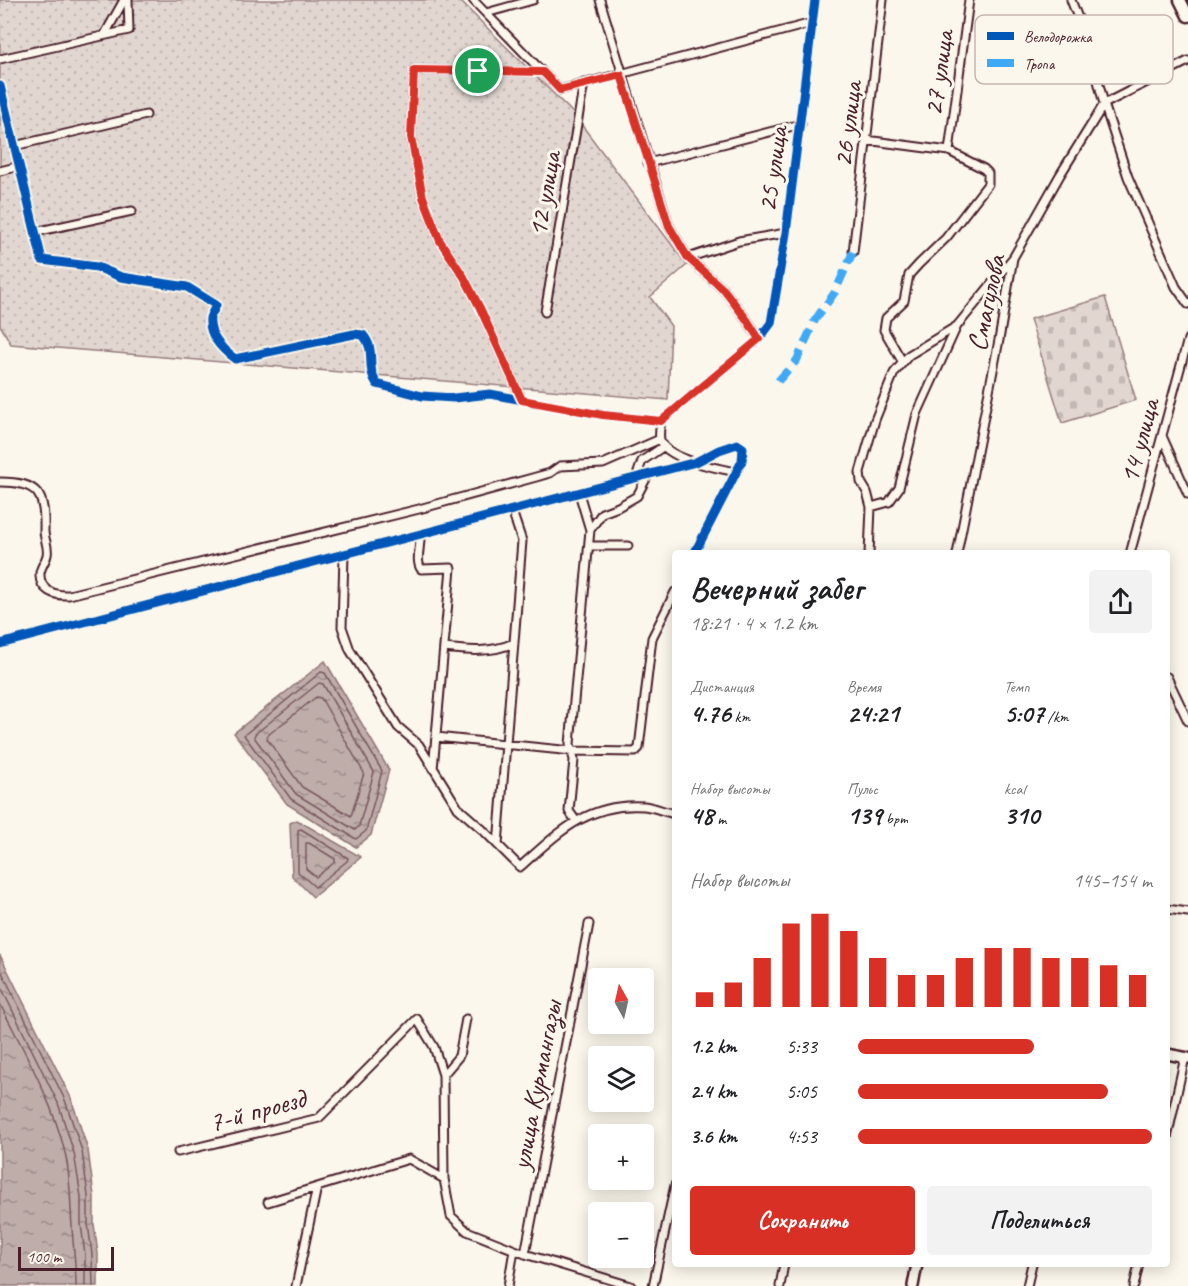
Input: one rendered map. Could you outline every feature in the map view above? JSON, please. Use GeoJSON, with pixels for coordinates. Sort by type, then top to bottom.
{"type":"FeatureCollection","features":[{"type":"Feature","properties":{"kind":"main road"},"geometry":{"type":"LineString","coordinates":[[1180,0],[1188,16]]}},
{"type":"Feature","properties":{"kind":"street"},"geometry":{"type":"LineString","coordinates":[[0,59],[129,30],[126,0]]}},
{"type":"Feature","properties":{"kind":"street"},"geometry":{"type":"LineString","coordinates":[[105,34],[126,0]]}},
{"type":"Feature","properties":{"kind":"street"},"geometry":{"type":"LineString","coordinates":[[473,0],[560,90],[812,23]]}},
{"type":"Feature","properties":{"kind":"street"},"geometry":{"type":"LineString","coordinates":[[486,14],[505,4],[533,0]]}},
{"type":"Feature","properties":{"kind":"street"},"geometry":{"type":"LineString","coordinates":[[0,86],[42,260],[97,267],[121,277],[187,287],[216,305],[210,319],[213,334],[221,349],[235,358],[354,334],[363,335],[369,343],[372,377],[377,384],[422,396],[454,398],[490,394],[603,415],[661,421],[759,339],[724,290],[688,258],[669,226],[621,75],[600,0]]}},
{"type":"Feature","properties":{"kind":"street","name":"25 улица"},"geometry":{"type":"LineString","coordinates":[[759,339],[771,323],[786,233],[815,0]]}},
{"type":"Feature","properties":{"kind":"street","name":"26 улица"},"geometry":{"type":"LineString","coordinates":[[853,252],[883,0]]}},
{"type":"Feature","properties":{"kind":"street","name":"27 улица"},"geometry":{"type":"LineString","coordinates":[[949,151],[969,0]]}},
{"type":"Feature","properties":{"kind":"street"},"geometry":{"type":"LineString","coordinates":[[1071,0],[1077,15]]}},
{"type":"Feature","properties":{"kind":"street"},"geometry":{"type":"LineString","coordinates":[[1173,69],[1188,61]]}},
{"type":"Feature","properties":{"kind":"street"},"geometry":{"type":"LineString","coordinates":[[522,400],[464,277],[440,241],[423,197],[411,137],[414,70],[543,72]]}},
{"type":"Feature","properties":{"kind":"street","name":"12 улица"},"geometry":{"type":"LineString","coordinates":[[545,312],[584,83]]}},
{"type":"Feature","properties":{"kind":"street"},"geometry":{"type":"LineString","coordinates":[[1099,84],[1128,177],[1176,287],[1188,303]]}},
{"type":"Feature","properties":{"kind":"street"},"geometry":{"type":"LineString","coordinates":[[1104,104],[1143,84]]}},
{"type":"Feature","properties":{"kind":"street","name":"Смагулова"},"geometry":{"type":"LineString","coordinates":[[958,550],[1013,258],[1104,104]]}},
{"type":"Feature","properties":{"kind":"street"},"geometry":{"type":"LineString","coordinates":[[14,146],[146,115]]}},
{"type":"Feature","properties":{"kind":"street"},"geometry":{"type":"LineString","coordinates":[[648,163],[801,124]]}},
{"type":"Feature","properties":{"kind":"street"},"geometry":{"type":"LineString","coordinates":[[866,140],[949,151],[988,173],[988,184],[946,238],[909,276],[904,301],[886,318],[885,330],[902,361]]}},
{"type":"Feature","properties":{"kind":"street"},"geometry":{"type":"LineString","coordinates":[[0,171],[20,166]]}},
{"type":"Feature","properties":{"kind":"street"},"geometry":{"type":"LineString","coordinates":[[35,232],[132,211]]}},
{"type":"Feature","properties":{"kind":"street"},"geometry":{"type":"LineString","coordinates":[[688,258],[739,241],[786,233]]}},
{"type":"Feature","properties":{"kind":"street"},"geometry":{"type":"LineString","coordinates":[[871,507],[889,502],[899,488],[916,414],[957,326],[1013,258]]}},
{"type":"Feature","properties":{"kind":"street"},"geometry":{"type":"LineString","coordinates":[[869,550],[871,507],[867,492],[861,482],[860,472],[875,420],[894,373],[902,361],[957,326]]}},
{"type":"Feature","properties":{"kind":"street","name":"14 улица"},"geometry":{"type":"LineString","coordinates":[[1131,550],[1188,339]]}},
{"type":"Feature","properties":{"kind":"street"},"geometry":{"type":"LineString","coordinates":[[661,421],[660,439],[664,446],[680,457],[736,472]]}},
{"type":"Feature","properties":{"kind":"street"},"geometry":{"type":"LineString","coordinates":[[1162,436],[1188,494]]}},
{"type":"Feature","properties":{"kind":"street"},"geometry":{"type":"LineString","coordinates":[[0,482],[35,489],[41,499],[45,512],[44,531],[47,555],[40,572],[41,582],[47,590],[57,596],[69,595],[419,509],[550,473],[560,466],[603,464],[660,439]]}},
{"type":"Feature","properties":{"kind":"street"},"geometry":{"type":"LineString","coordinates":[[0,644],[696,462],[737,444],[743,448],[743,456],[696,550]]}},
{"type":"Feature","properties":{"kind":"street"},"geometry":{"type":"LineString","coordinates":[[636,478],[642,461],[664,446]]}},
{"type":"Feature","properties":{"kind":"street"},"geometry":{"type":"LineString","coordinates":[[590,530],[602,513],[637,496],[648,475]]}},
{"type":"Feature","properties":{"kind":"street"},"geometry":{"type":"LineString","coordinates":[[576,821],[569,811],[574,760],[570,744],[590,530],[579,493]]}},
{"type":"Feature","properties":{"kind":"street"},"geometry":{"type":"LineString","coordinates":[[498,845],[522,541],[512,511]]}},
{"type":"Feature","properties":{"kind":"street"},"geometry":{"type":"LineString","coordinates":[[420,535],[422,548],[418,557],[418,565],[421,569],[451,568],[433,769]]}},
{"type":"Feature","properties":{"kind":"street"},"geometry":{"type":"LineString","coordinates":[[589,546],[628,546]]}},
{"type":"Feature","properties":{"kind":"street"},"geometry":{"type":"LineString","coordinates":[[344,555],[342,627],[350,650],[398,727],[419,745],[458,808],[520,867],[561,830],[589,814],[625,807],[645,806],[672,813]]}},
{"type":"Feature","properties":{"kind":"street"},"geometry":{"type":"LineString","coordinates":[[436,737],[572,751],[635,752],[639,748],[652,638],[672,598]]}},
{"type":"Feature","properties":{"kind":"street"},"geometry":{"type":"LineString","coordinates":[[444,648],[498,650],[514,643]]}},
{"type":"Feature","properties":{"kind":"street"},"geometry":{"type":"LineString","coordinates":[[1170,683],[1187,716]]}},
{"type":"Feature","properties":{"kind":"street"},"geometry":{"type":"LineString","coordinates":[[1170,909],[1188,912]]}},
{"type":"Feature","properties":{"kind":"street","name":"улица Курмангазы"},"geometry":{"type":"LineString","coordinates":[[525,1254],[589,924]]}},
{"type":"Feature","properties":{"kind":"street"},"geometry":{"type":"LineString","coordinates":[[466,1019],[459,1056],[443,1075],[444,1179],[452,1216],[467,1231],[514,1250],[631,1286]]}},
{"type":"Feature","properties":{"kind":"street","name":"7-й проезд"},"geometry":{"type":"LineString","coordinates":[[178,1152],[319,1118],[417,1020],[434,1047],[443,1075]]}},
{"type":"Feature","properties":{"kind":"street"},"geometry":{"type":"LineString","coordinates":[[1170,1055],[1186,1058],[1170,1125]]}},
{"type":"Feature","properties":{"kind":"street"},"geometry":{"type":"LineString","coordinates":[[268,1202],[409,1159],[444,1179]]}},
{"type":"Feature","properties":{"kind":"street"},"geometry":{"type":"LineString","coordinates":[[296,1286],[317,1187]]}},
{"type":"Feature","properties":{"kind":"street"},"geometry":{"type":"LineString","coordinates":[[653,1286],[672,1199]]}},
{"type":"Feature","properties":{"kind":"street"},"geometry":{"type":"LineString","coordinates":[[508,1286],[514,1250]]}},
{"type":"Feature","properties":{"kind":"street"},"geometry":{"type":"LineString","coordinates":[[780,1286],[783,1267]]}},
{"type":"Feature","properties":{"kind":"street"},"geometry":{"type":"LineString","coordinates":[[913,1286],[916,1267]]}},
{"type":"Feature","properties":{"kind":"street"},"geometry":{"type":"LineString","coordinates":[[1027,1286],[1031,1267]]}},
{"type":"Feature","properties":{"kind":"street"},"geometry":{"type":"LineString","coordinates":[[1134,1286],[1138,1267]]}},
{"type":"Feature","properties":{"kind":"green space"},"geometry":{"type":"Polygon","coordinates":[[[0,0],[459,0],[572,112],[687,265],[650,297],[671,326],[668,400],[11,344],[0,325],[0,0]]]}},
{"type":"Feature","properties":{"kind":"green space"},"geometry":{"type":"Polygon","coordinates":[[[1105,297],[1136,400],[1062,423],[1030,319],[1105,297]]]}},
{"type":"Feature","properties":{"kind":"water"},"geometry":{"type":"Polygon","coordinates":[[[325,661],[389,770],[371,835],[356,847],[287,804],[234,733],[325,661]]]}},
{"type":"Feature","properties":{"kind":"water"},"geometry":{"type":"Polygon","coordinates":[[[297,820],[361,857],[313,897],[292,876],[290,823],[297,820]]]}},
{"type":"Feature","properties":{"kind":"water"},"geometry":{"type":"Polygon","coordinates":[[[0,955],[71,1098],[88,1150],[94,1196],[98,1286],[0,1286],[0,955]]]}},
{"type":"Feature","properties":{"kind":"marked path"},"geometry":{"type":"LineString","coordinates":[[778,381],[797,360],[815,320],[835,292],[853,252]]}},
{"type":"Feature","properties":{"kind":"cycle path"},"geometry":{"type":"LineString","coordinates":[[0,86],[42,260],[97,267],[121,277],[187,287],[216,305],[210,318],[211,331],[221,347],[235,359],[354,334],[363,335],[369,347],[372,371],[377,384],[422,396],[454,398],[490,394],[603,415],[661,421],[759,339],[771,323],[786,233],[815,0]]}},
{"type":"Feature","properties":{"kind":"cycle path"},"geometry":{"type":"LineString","coordinates":[[0,644],[696,462],[737,444],[743,448],[742,461],[696,550]]}},
{"type":"Feature","properties":{"kind":"route"},"geometry":{"type":"LineString","coordinates":[[414,70],[478,71],[543,72],[560,90],[621,75],[669,226],[688,258],[724,290],[759,339],[661,421],[603,415],[522,400],[480,308],[464,277],[440,241],[423,197],[411,137],[414,70]]}}]}
